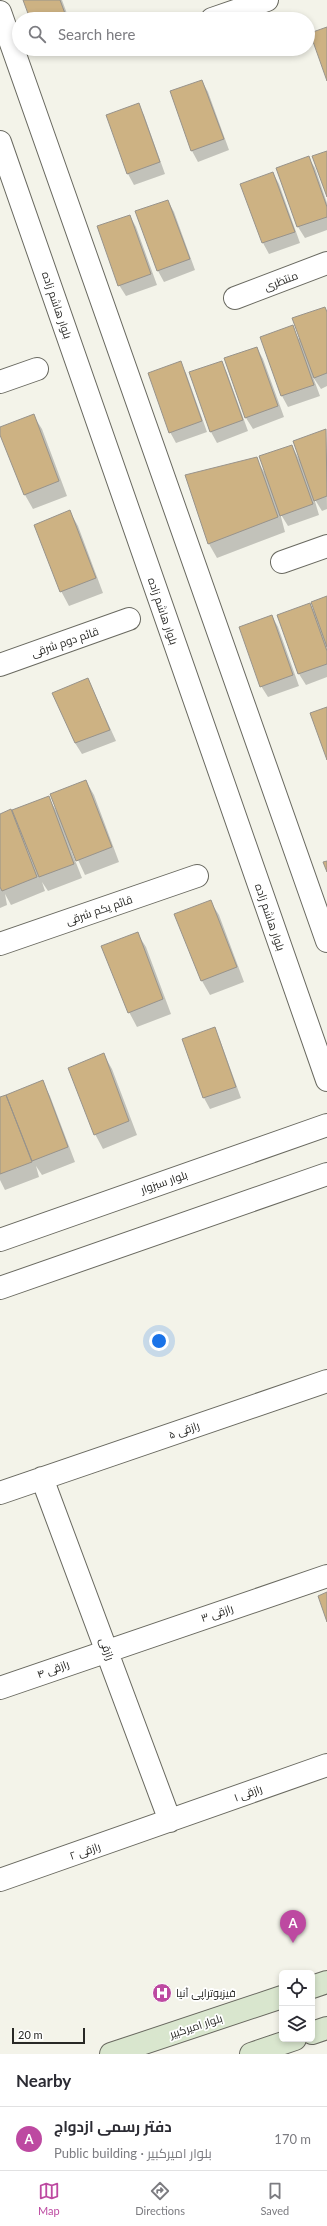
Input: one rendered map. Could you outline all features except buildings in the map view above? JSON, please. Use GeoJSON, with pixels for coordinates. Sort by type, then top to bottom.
{"type":"FeatureCollection","features":[{"type":"Feature","properties":{"kind":"main road"},"geometry":{"type":"LineString","coordinates":[[315,1986],[327,1982]]}},
{"type":"Feature","properties":{"kind":"main road","name":"بلوار امیرکبیر"},"geometry":{"type":"LineString","coordinates":[[111,2054],[279,1998]]}},
{"type":"Feature","properties":{"kind":"main road"},"geometry":{"type":"LineString","coordinates":[[315,2032],[327,2028]]}},
{"type":"Feature","properties":{"kind":"main road"},"geometry":{"type":"LineString","coordinates":[[251,2054],[286,2042]]}},
{"type":"Feature","properties":{"kind":"street"},"geometry":{"type":"LineString","coordinates":[[232,12],[267,0]]}},
{"type":"Feature","properties":{"kind":"street"},"geometry":{"type":"LineString","coordinates":[[0,12],[12,46]]}},
{"type":"Feature","properties":{"kind":"street"},"geometry":{"type":"LineString","coordinates":[[15,56],[327,941]]}},
{"type":"Feature","properties":{"kind":"street","name":"بلوار هاشم زاده"},"geometry":{"type":"LineString","coordinates":[[0,142],[327,1080]]}},
{"type":"Feature","properties":{"kind":"street","name":"منتظری"},"geometry":{"type":"LineString","coordinates":[[235,298],[327,263]]}},
{"type":"Feature","properties":{"kind":"street"},"geometry":{"type":"LineString","coordinates":[[0,382],[37,369]]}},
{"type":"Feature","properties":{"kind":"street"},"geometry":{"type":"LineString","coordinates":[[282,562],[327,546]]}},
{"type":"Feature","properties":{"kind":"street","name":"قائم دوم شرقی"},"geometry":{"type":"LineString","coordinates":[[0,664],[129,619]]}},
{"type":"Feature","properties":{"kind":"street","name":"قائم یکم شرقی"},"geometry":{"type":"LineString","coordinates":[[0,944],[198,876]]}},
{"type":"Feature","properties":{"kind":"street","name":"بلوار سبزوار"},"geometry":{"type":"LineString","coordinates":[[0,1240],[327,1125]]}},
{"type":"Feature","properties":{"kind":"street"},"geometry":{"type":"LineString","coordinates":[[0,1288],[327,1174]]}},
{"type":"Feature","properties":{"kind":"street","name":"رازقی ۵"},"geometry":{"type":"LineString","coordinates":[[0,1493],[327,1382]]}},
{"type":"Feature","properties":{"kind":"street","name":"رازقی"},"geometry":{"type":"LineString","coordinates":[[42,1478],[170,1821]]}},
{"type":"Feature","properties":{"kind":"street","name":"رازقی ۳"},"geometry":{"type":"LineString","coordinates":[[107,1650],[327,1576]]}},
{"type":"Feature","properties":{"kind":"street","name":"رازقی ۴"},"geometry":{"type":"LineString","coordinates":[[0,1688],[107,1650]]}},
{"type":"Feature","properties":{"kind":"street","name":"رازقی ۱"},"geometry":{"type":"LineString","coordinates":[[170,1821],[327,1765]]}},
{"type":"Feature","properties":{"kind":"street","name":"رازقی ۲"},"geometry":{"type":"LineString","coordinates":[[0,1880],[170,1821]]}},
{"type":"Feature","properties":{"kind":"place","name":"دفتر رسمی ازدواج"},"geometry":{"type":"Point","coordinates":[293,1943]}},
{"type":"Feature","properties":{"kind":"place","name":"فیزیوتراپی آنیا"},"geometry":{"type":"Point","coordinates":[162,1993]}}]}
